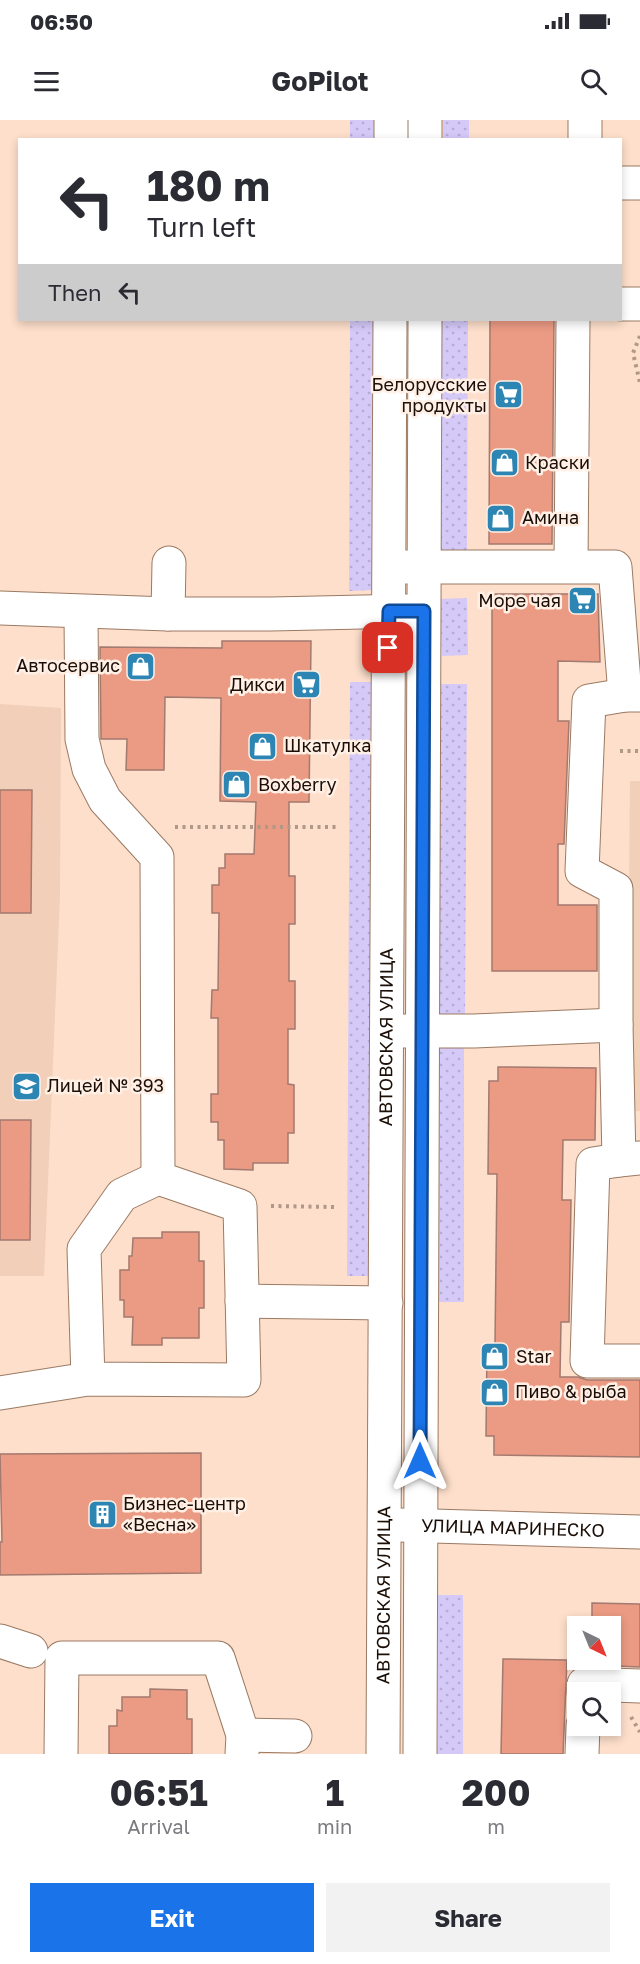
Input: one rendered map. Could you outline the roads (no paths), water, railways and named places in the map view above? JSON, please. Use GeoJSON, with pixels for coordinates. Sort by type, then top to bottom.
{"type":"FeatureCollection","features":[{"type":"Feature","properties":{"kind":"street"},"geometry":{"type":"LineString","coordinates":[[391,120],[391,138]]}},
{"type":"Feature","properties":{"kind":"street"},"geometry":{"type":"LineString","coordinates":[[425,120],[425,138]]}},
{"type":"Feature","properties":{"kind":"street"},"geometry":{"type":"LineString","coordinates":[[585,120],[585,138]]}},
{"type":"Feature","properties":{"kind":"street"},"geometry":{"type":"LineString","coordinates":[[622,183],[640,183]]}},
{"type":"Feature","properties":{"kind":"street"},"geometry":{"type":"LineString","coordinates":[[622,304],[640,304]]}},
{"type":"Feature","properties":{"kind":"street","name":"АВТОВСКАЯ УЛИЦА"},"geometry":{"type":"LineString","coordinates":[[383,1754],[390,321]]}},
{"type":"Feature","properties":{"kind":"street","name":"АВТОВСКАЯ УЛИЦА"},"geometry":{"type":"LineString","coordinates":[[420,1754],[425,321]]}},
{"type":"Feature","properties":{"kind":"street"},"geometry":{"type":"LineString","coordinates":[[571,566],[573,321]]}},
{"type":"Feature","properties":{"kind":"street"},"geometry":{"type":"LineString","coordinates":[[168,614],[169,563]]}},
{"type":"Feature","properties":{"kind":"street"},"geometry":{"type":"LineString","coordinates":[[389,567],[615,567],[632,695],[589,701],[582,871],[616,889],[616,1025],[630,1159],[593,1164],[587,1361],[640,1361]]}},
{"type":"Feature","properties":{"kind":"street"},"geometry":{"type":"LineString","coordinates":[[0,608],[168,614],[424,611]]}},
{"type":"Feature","properties":{"kind":"street"},"geometry":{"type":"LineString","coordinates":[[81,612],[82,739],[89,769],[105,800],[157,856],[158,1178]]}},
{"type":"Feature","properties":{"kind":"street"},"geometry":{"type":"LineString","coordinates":[[387,1031],[616,1025]]}},
{"type":"Feature","properties":{"kind":"street"},"geometry":{"type":"LineString","coordinates":[[0,1393],[88,1379],[244,1380],[240,1206],[158,1178],[122,1195],[84,1249],[88,1379]]}},
{"type":"Feature","properties":{"kind":"street"},"geometry":{"type":"LineString","coordinates":[[242,1301],[386,1304]]}},
{"type":"Feature","properties":{"kind":"street","name":"УЛИЦА МАРИНЕСКО"},"geometry":{"type":"LineString","coordinates":[[385,1525],[640,1532]]}},
{"type":"Feature","properties":{"kind":"street"},"geometry":{"type":"LineString","coordinates":[[0,1641],[31,1651]]}},
{"type":"Feature","properties":{"kind":"street"},"geometry":{"type":"LineString","coordinates":[[61,1754],[62,1658],[218,1658],[243,1744],[295,1736]]}},
{"type":"Feature","properties":{"kind":"street"},"geometry":{"type":"LineString","coordinates":[[621,1685],[640,1686]]}},
{"type":"Feature","properties":{"kind":"street"},"geometry":{"type":"LineString","coordinates":[[582,1754],[583,1736]]}},
{"type":"Feature","properties":{"kind":"place","name":"Белорусские продукты"},"geometry":{"type":"Point","coordinates":[508,395]}},
{"type":"Feature","properties":{"kind":"place","name":"Краски"},"geometry":{"type":"Point","coordinates":[504,463]}},
{"type":"Feature","properties":{"kind":"place","name":"Амина"},"geometry":{"type":"Point","coordinates":[501,518]}},
{"type":"Feature","properties":{"kind":"place","name":"Море чая"},"geometry":{"type":"Point","coordinates":[582,601]}},
{"type":"Feature","properties":{"kind":"place","name":"Автосервис"},"geometry":{"type":"Point","coordinates":[141,666]}},
{"type":"Feature","properties":{"kind":"place","name":"Дикси"},"geometry":{"type":"Point","coordinates":[306,685]}},
{"type":"Feature","properties":{"kind":"place","name":"Шкатулка"},"geometry":{"type":"Point","coordinates":[263,746]}},
{"type":"Feature","properties":{"kind":"place","name":"Boxberry"},"geometry":{"type":"Point","coordinates":[237,785]}},
{"type":"Feature","properties":{"kind":"place","name":"Лицей № 393"},"geometry":{"type":"Point","coordinates":[26,1086]}},
{"type":"Feature","properties":{"kind":"place","name":"Star"},"geometry":{"type":"Point","coordinates":[495,1357]}},
{"type":"Feature","properties":{"kind":"place","name":"Пиво & рыба"},"geometry":{"type":"Point","coordinates":[494,1392]}},
{"type":"Feature","properties":{"kind":"place","name":"Бизнес-центр «Весна»"},"geometry":{"type":"Point","coordinates":[102,1514]}}]}
